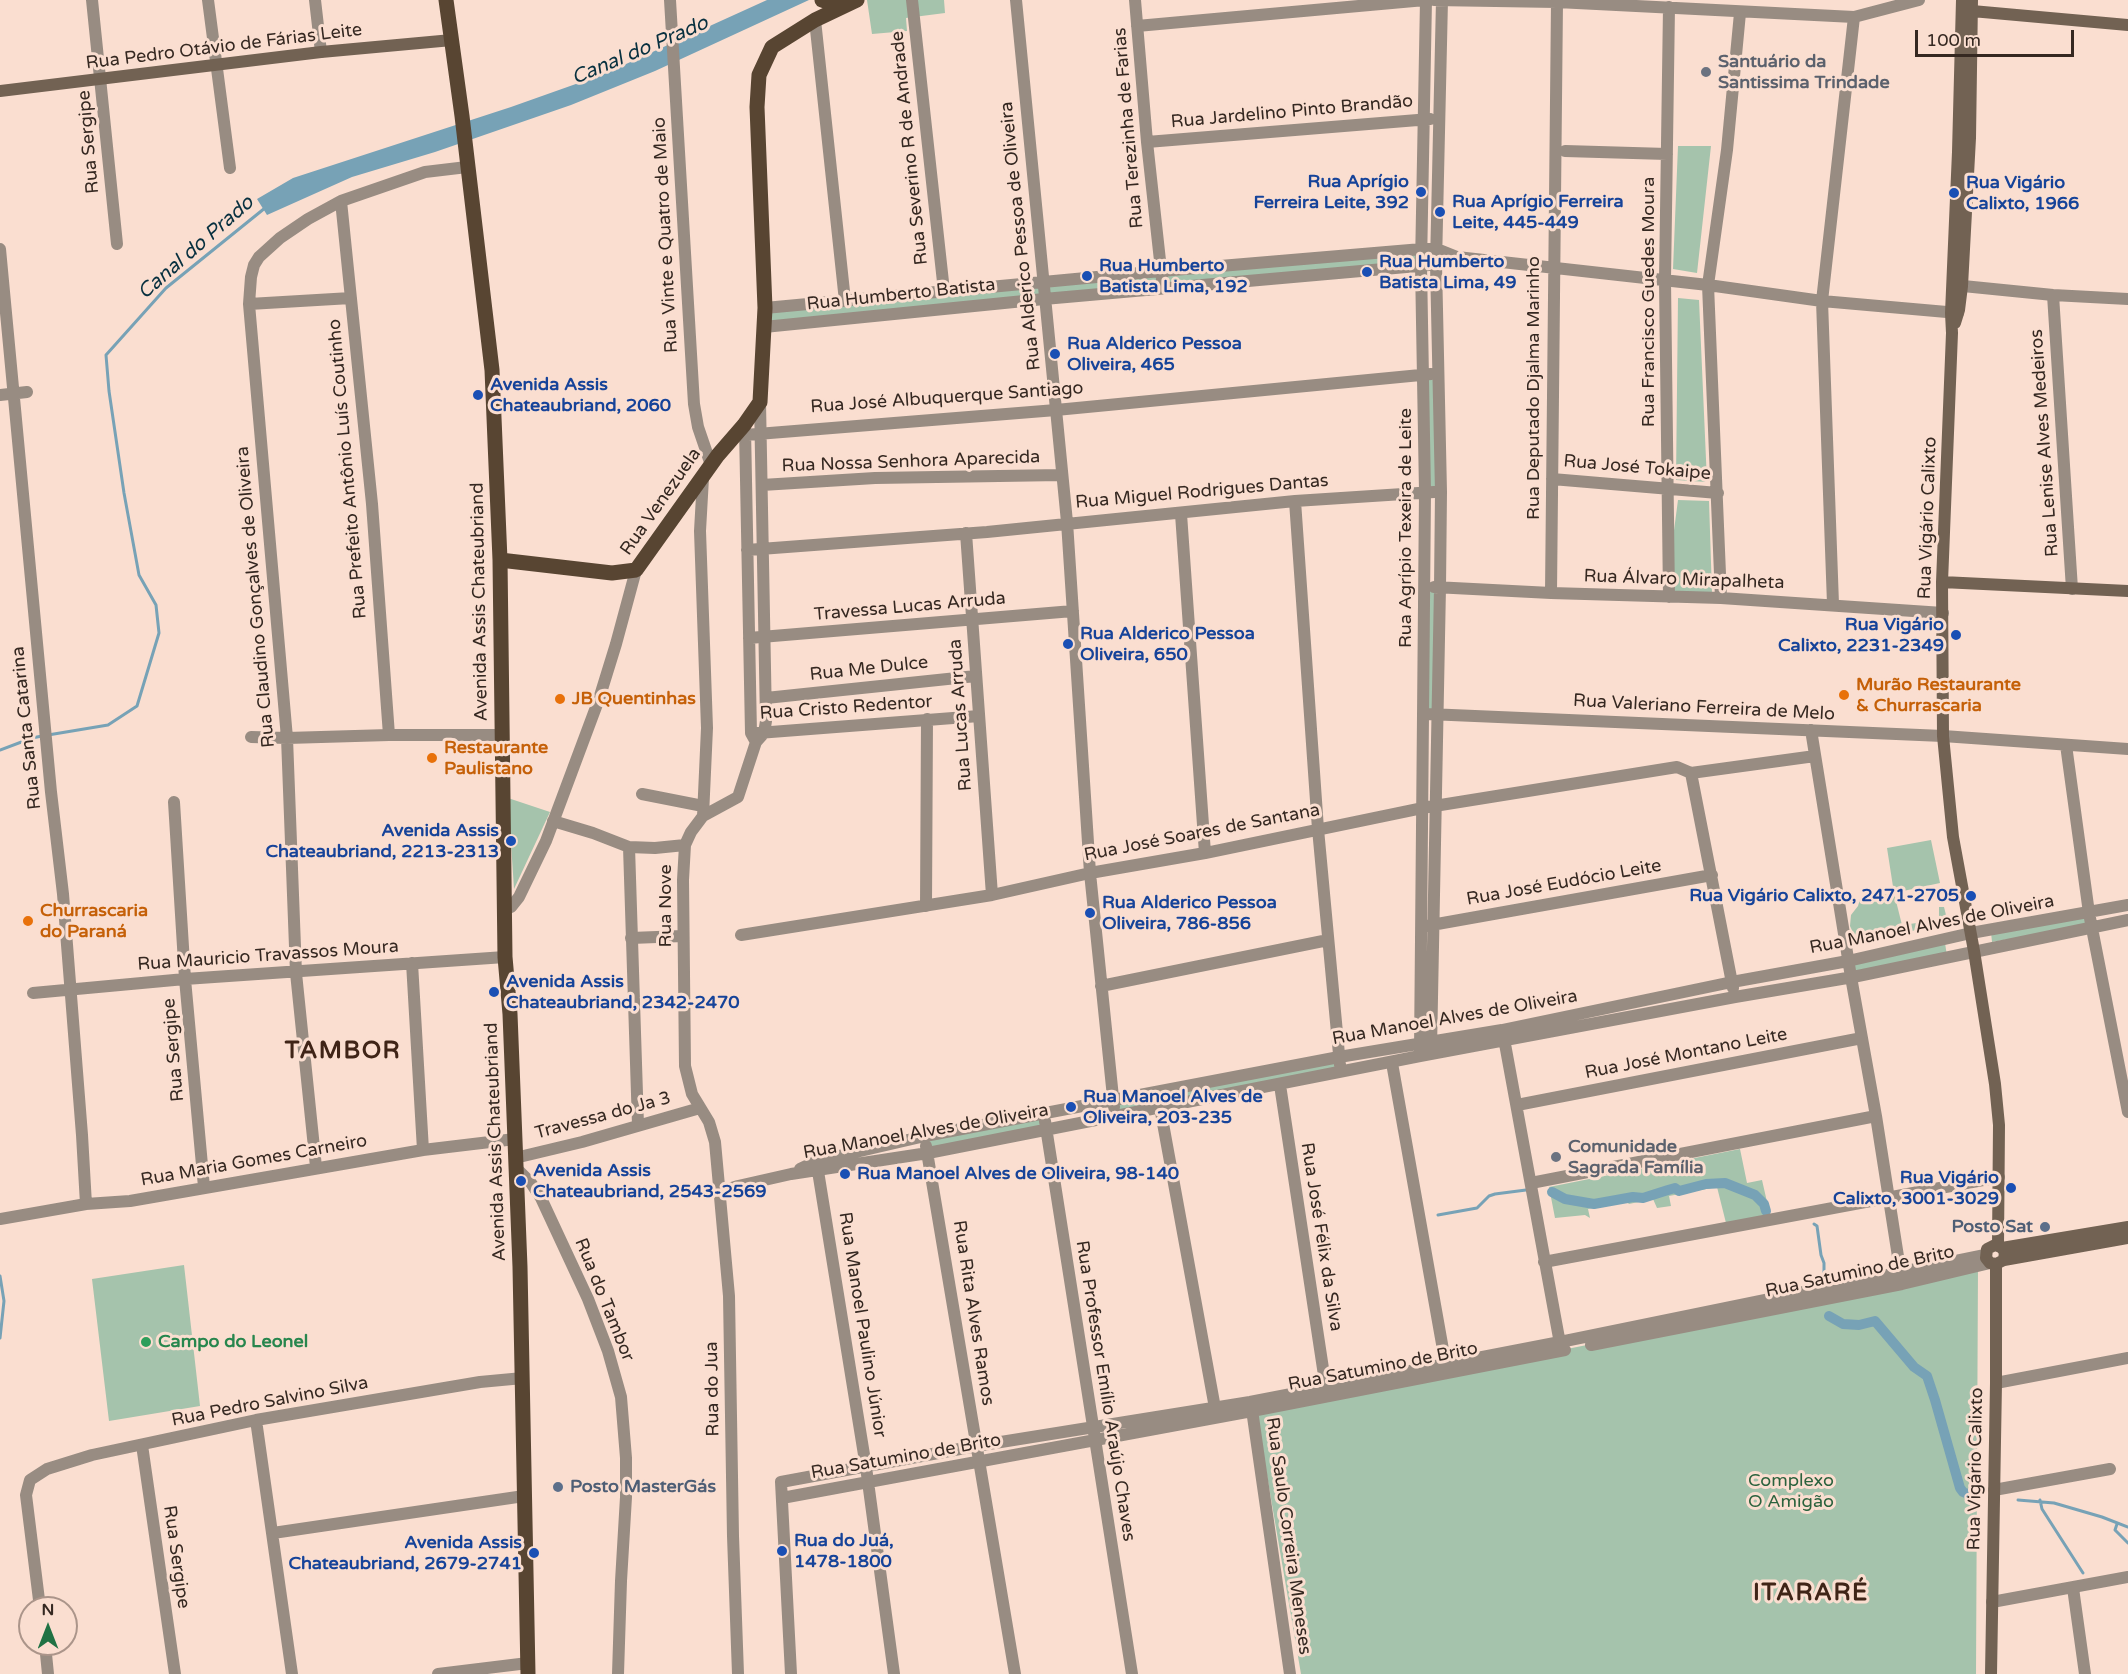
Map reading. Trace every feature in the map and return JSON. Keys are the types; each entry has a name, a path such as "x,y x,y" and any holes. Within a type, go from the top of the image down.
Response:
{"main road":[{"name":"Avenida Assis Chateubriand","path":"446,0 492,370 500,560 505,957 510,1014 523,1378 528,1668"},
{"path":"745,430 759,402 765,308 757,107 759,75 772,47 815,20 831,3 857,0"},
{"name":"Rua Vigário Calixto","path":"1957,285 1962,0"},
{"path":"1972,6 2128,25"},
{"name":"Rua Vigário Calixto","path":"1972,6 1970,138 1952,333 1942,582 1943,736 1953,837 1975,955 1999,1125 1990,1674"},
{"name":"Rua Pedro Otávio de Fárias Leite","path":"0,91 321,52 452,40"},
{"name":"Rua Venezuela","path":"636,570 711,465 745,430"},
{"path":"500,560 612,573 636,570"},
{"path":"1942,582 2128,591"},
{"name":"Rua Satumino de Brito","path":"1996,1256 2128,1227"},
{"name":"Rua Satumino de Brito","path":"1996,1256 2128,1238"}],"street":[{"name":"Rua Sergipe","path":"92,0 117,244"},
{"path":"208,0 230,168"},
{"path":"315,0 321,52"},
{"name":"Rua Vinte e Quatro de Maio","path":"670,0 694,404 698,427 711,465"},
{"name":"Rua Severino R de Andrade","path":"912,0 944,291"},
{"name":"Rua Alderico Pessoa de Oliveira","path":"1016,0 1067,522 1090,873 1114,1115"},
{"name":"Rua Terezinha de Farias","path":"1135,0 1163,288"},
{"path":"1137,26 1426,0 1669,7 1740,13 1854,17 1919,0"},
{"name":"Rua Agrípio Texeira de Leite","path":"1425,1049 1428,926 1436,807 1429,714 1424,587 1425,492 1421,265 1426,0"},
{"name":"Rua Agrípio Texeira de Leite","path":"1428,926 1422,808 1440,587 1441,492 1436,264 1442,0"},
{"name":"Rua Deputado Djalma Marinho","path":"1551,593 1557,3"},
{"name":"Rua Francisco Guedes Moura","path":"1669,7 1665,280 1669,597"},
{"path":"1721,598 1708,285 1727,150 1740,13"},
{"path":"1833,604 1822,301 1854,17"},
{"path":"815,20 845,301"},
{"name":"Rua Jardelino Pinto Brandão","path":"1147,142 1440,118"},
{"path":"1565,151 1667,154"},
{"name":"Rua Claudino Gonçalves de Oliveira","path":"316,1167 296,973 287,738 249,304 251,277 259,257 280,238 341,201 425,172 467,162"},
{"name":"Rua Prefeito Antônio Luís Coutinho","path":"341,201 372,504 390,735"},
{"name":"Rua Santa Catarina","path":"0,249 21,393 51,792 63,894 86,1204"},
{"path":"1437,249 1457,257 1708,285 1822,301 1954,313"},
{"name":"Rua Humberto Batista","path":"765,308 1161,271 1437,249"},
{"name":"Rua Humberto Batista","path":"764,327 1436,264 1457,257"},
{"path":"1957,285 2128,300"},
{"name":"Rua Lenise Alves Medeiros","path":"2053,295 2072,589"},
{"path":"249,304 351,298"},
{"name":"Rua José Albuquerque Santiago","path":"745,430 760,432 1056,410 1438,374"},
{"path":"0,396 21,393"},
{"path":"642,794 703,811 738,797 757,736 766,698 759,402"},
{"path":"745,430 749,638 757,736"},
{"name":"Rua Nossa Senhora Aparecida","path":"762,485 875,478 1061,475"},
{"path":"553,821 629,847 654,848 685,845 703,811 707,728 700,531 703,478"},
{"name":"Rua José Tokaipe","path":"1552,479 1718,493"},
{"name":"Rua Miguel Rodrigues Dantas","path":"747,550 1181,514 1294,501 1441,492"},
{"path":"1294,501 1318,830 1341,1072"},
{"path":"1181,514 1205,853"},
{"name":"Rua Lucas Arruda","path":"966,533 992,895"},
{"name":"Rua Venezuela","path":"506,909 511,907 519,897 546,841 599,699 636,570"},
{"name":"Rua Álvaro Mirapalheta","path":"1424,587 1721,598 1943,613"},
{"name":"Travessa Lucas Arruda","path":"749,638 1073,611"},
{"name":"Rua Me Dulce","path":"766,698 976,676"},
{"name":"Rua Valeriano Ferreira de Melo","path":"1429,714 1943,736 2128,749"},
{"name":"Rua Cristo Redentor","path":"757,736 979,716"},
{"path":"926,906 927,719"},
{"path":"1811,730 1901,1279"},
{"path":"251,737 502,735"},
{"path":"2066,745 2089,912 2128,1112"},
{"path":"1735,997 1691,773 1815,756"},
{"name":"Rua José Soares de Santana","path":"741,936 992,895 1090,873 1205,853 1422,808 1670,767 1681,768 1691,773"},
{"name":"Rua Sergipe","path":"174,802 185,979 204,1187"},
{"name":"Rua Nove","path":"685,845 683,880 685,1066 687,1080 700,1108"},
{"path":"629,847 638,1125"},
{"name":"Rua José Eudócio Leite","path":"1428,926 1712,875"},
{"name":"Rua Manoel Alves de Oliveira","path":"1503,1035 1732,982 1848,961 1971,933 2128,905"},
{"name":"Rua Manoel Alves de Oliveira","path":"719,1192 925,1136 1113,1099 1339,1057 1425,1049 1851,977 1975,955 2128,920"},
{"path":"631,938 683,936"},
{"path":"1101,986 1328,940"},
{"name":"Rua Mauricio Travassos Moura","path":"33,993 185,979 505,957"},
{"path":"412,963 423,1150"},
{"path":"1795,971 1799,986"},
{"path":"1503,1035 1561,1346"},
{"name":"Rua José Montano Leite","path":"1517,1105 1862,1038"},
{"name":"Rua Manoel Alves de Oliveira","path":"818,1165 928,1153 1114,1115 1392,1063 1425,1049"},
{"path":"1392,1063 1447,1369"},
{"name":"Rua José Félix da Silva","path":"1280,1084 1326,1391"},
{"path":"1160,1107 1215,1408"},
{"name":"Travessa do Ja 3","path":"516,1163 700,1108"},
{"name":"Rua do Jua","path":"700,1108 709,1122 715,1142 729,1296 738,1674"},
{"name":"Rua Professor Emílio Araújo Chaves","path":"1043,1113 1132,1674"},
{"path":"1531,1183 1876,1116"},
{"name":"Rua Rita Alves Ramos","path":"925,1136 1015,1674"},
{"name":"Rua Maria Gomes Carneiro","path":"0,1219 86,1204 130,1201 423,1150 515,1140"},
{"name":"Rua do Tambor","path":"516,1163 541,1198 583,1288 598,1325 621,1397 626,1458 626,1497 618,1674"},
{"name":"Rua Manoel Paulino Júnior","path":"818,1165 866,1467 894,1674"},
{"path":"1544,1262 1999,1177"},
{"name":"Rua Satumino de Brito","path":"1251,1407 1215,1408 1093,1434 980,1462 782,1498 782,1482 976,1446 1093,1434 1251,1407 1901,1279 1996,1256"},
{"path":"1996,1383 2128,1358"},
{"name":"Rua Pedro Salvino Silva","path":"39,1596 26,1495 30,1480 47,1469 92,1455 256,1420 480,1382 523,1378"},
{"name":"Rua Saulo Correira Meneses","path":"1251,1407 1290,1674"},
{"path":"256,1420 292,1674"},
{"name":"Rua Sergipe","path":"142,1445 175,1674"},
{"path":"1994,1490 2110,1469"},
{"path":"273,1533 524,1496"},
{"path":"782,1498 791,1674"},
{"path":"1992,1602 2128,1576"},
{"path":"2073,1588 2085,1674"},
{"path":"46,1656 48,1674"},
{"path":"438,1674 528,1668"}],"green space":[{"path":"867,0 944,0 945,13 906,18 907,31 872,34"},
{"path":"1678,146 1711,146 1697,273 1673,269"},
{"path":"1417,252 1418,263 1166,285 1164,274"},
{"path":"1158,274 1161,285 1048,295 1047,286"},
{"path":"1039,286 1041,297 767,323 768,311"},
{"path":"1678,298 1699,300 1707,482 1676,480"},
{"path":"1435,376 1438,490 1428,490 1427,377"},
{"path":"1678,500 1709,501 1712,593 1672,591 1673,538"},
{"path":"1426,589 1436,590 1434,712 1425,712"},
{"path":"508,798 550,812 514,889"},
{"path":"1931,840 1940,883 1894,893 1887,848"},
{"path":"1894,893 1902,925 1939,920 1939,907 1944,907 1948,923 1858,943 1850,926 1851,915 1860,899"},
{"path":"2088,916 2090,925 1992,942 1991,932"},
{"path":"1945,943 1947,956 1853,977 1851,964"},
{"path":"1336,1060 1338,1070 1117,1112 1115,1101"},
{"path":"1039,1116 1042,1128 929,1150 927,1138"},
{"path":"1740,1149 1747,1183 1762,1180 1770,1215 1726,1223 1717,1187 1669,1196 1671,1206 1657,1208 1653,1199 1629,1204 1626,1201 1588,1209 1590,1218 1585,1215 1555,1218 1549,1187"},
{"name":"Campo do Leonel","path":"184,1265 200,1406 109,1421 92,1279"},
{"name":"Complexo O Amigão","path":"1978,1267 1976,1674 1301,1674 1256,1411"}],"water":[{"path":"767,0 809,0 655,71 571,105 435,152 352,177 267,215 257,199 293,178 511,107 604,74"}],"waterway":[{"name":"Canal do Prado","path":"48,735 108,725 137,706 159,633 156,605 139,575 124,493 106,355 166,288 265,208"},
{"name":"Canal do Prado","path":"0,750 42,736"},
{"path":"1552,1192 1565,1199 1594,1204 1633,1197 1643,1198 1675,1188 1679,1191 1706,1184 1725,1183 1755,1195 1764,1204 1766,1211"},
{"path":"1438,1215 1477,1208 1489,1196 1495,1194 1526,1190"},
{"path":"1814,1224 1817,1226 1824,1263 1824,1278 1829,1283"},
{"name":"Canal do Prado","path":"0,1276 4,1301 0,1338"},
{"path":"1829,1316 1843,1324 1859,1325 1875,1321 1914,1367 1927,1376 1960,1488 1970,1495"},
{"path":"2018,1500 2054,1503 2128,1527"},
{"path":"2040,1500 2042,1509 2083,1573"},
{"path":"2117,1524 2115,1530 2128,1543"}],"place":[{"name":"Santuário da Santissima Trindade","path":"1706,72"},
{"name":"Rua Aprígio Ferreira Leite, 392","path":"1421,192"},
{"name":"Rua Vigário Calixto, 1966","path":"1954,193"},
{"name":"Rua Aprígio Ferreira Leite, 445-449","path":"1440,212"},
{"name":"Rua Humberto Batista Lima, 49","path":"1367,272"},
{"name":"Rua Humberto Batista Lima, 192","path":"1087,276"},
{"name":"Rua Alderico Pessoa Oliveira, 465","path":"1055,354"},
{"name":"Avenida Assis Chateaubriand, 2060","path":"478,395"},
{"name":"Rua Vigário Calixto, 2231-2349","path":"1956,635"},
{"name":"Rua Alderico Pessoa Oliveira, 650","path":"1068,644"},
{"name":"Murão Restaurante & Churrascaria","path":"1844,695"},
{"name":"JB Quentinhas","path":"560,699"},
{"name":"Restaurante Paulistano","path":"432,758"},
{"name":"Avenida Assis Chateaubriand, 2213-2313","path":"511,841"},
{"name":"Rua Vigário Calixto, 2471-2705","path":"1971,896"},
{"name":"Rua Alderico Pessoa Oliveira, 786-856","path":"1090,913"},
{"name":"Churrascaria do Paraná","path":"28,921"},
{"name":"Avenida Assis Chateaubriand, 2342-2470","path":"494,992"},
{"name":"Rua Manoel Alves de Oliveira, 203-235","path":"1071,1107"},
{"name":"Comunidade Sagrada Família","path":"1556,1157"},
{"name":"Rua Manoel Alves de Oliveira, 98-140","path":"845,1174"},
{"name":"Avenida Assis Chateaubriand, 2543-2569","path":"521,1181"},
{"name":"Rua Vigário Calixto, 3001-3029","path":"2011,1188"},
{"name":"Posto Sat","path":"2045,1227"},
{"name":"Campo do Leonel","path":"146,1342"},
{"name":"Posto MasterGás","path":"558,1487"},
{"name":"Rua do Juá, 1478-1800","path":"782,1551"},
{"name":"Avenida Assis Chateaubriand, 2679-2741","path":"534,1553"}],"district":[{"name":"TAMBOR","path":"343,1052"},
{"name":"ITARARÉ","path":"1811,1594"}]}
